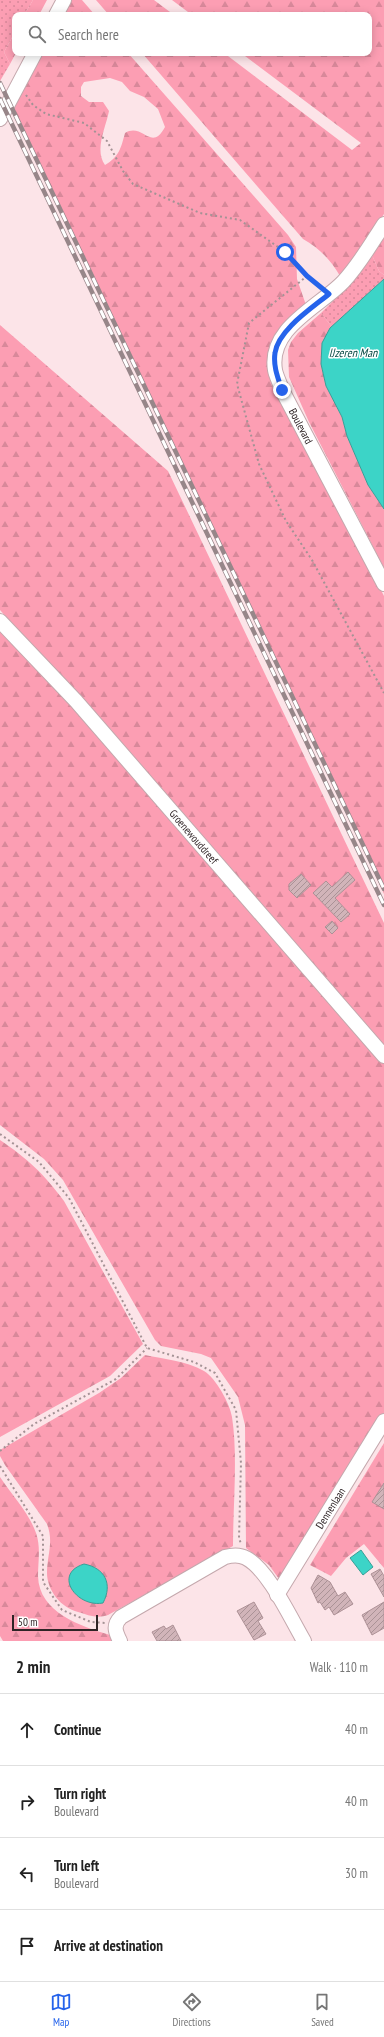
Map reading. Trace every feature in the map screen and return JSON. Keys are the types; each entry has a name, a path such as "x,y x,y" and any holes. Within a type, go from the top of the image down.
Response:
{"street":[{"path":"58,12 64,0"},
{"path":"0,119 33,56"},
{"name":"Boulevard","path":"384,224 358,263 342,282 293,324 284,335 275,352 275,370 282,390 384,584"},
{"name":"Groenewouddreef","path":"0,621 76,701 384,1056"},
{"name":"Dennenlaan","path":"277,1595 384,1421"},
{"path":"120,1641 114,1628 118,1620 225,1557 234,1555 245,1557 265,1575 304,1641"}],"path":[{"path":"16,90 26,95 33,105 46,114 84,123 107,141 123,171 132,184 200,213 240,220 285,252 307,276 329,294"},
{"path":"307,276 249,323 237,384 259,464 286,521 312,560 384,694"},
{"path":"0,1134 39,1162 69,1198 147,1348 194,1362 215,1374 236,1410 241,1463 239,1538 245,1557"},
{"path":"0,1451 34,1424 116,1379 147,1348"},
{"path":"0,1466 43,1536 43,1582 62,1610 91,1622 118,1620"}],"green space":[{"path":"0,0 33,0 26,12 12,12 12,37 4,52 10,64 0,81"},
{"path":"33,0 47,0 41,12 26,12"},
{"path":"71,0 82,0 92,12 63,12"},
{"path":"96,0 154,0 170,12 106,12"},
{"path":"172,0 384,0 384,214 366,242 340,276 324,255 303,239 145,56 228,56 352,150 361,143 245,56 372,56 372,12 188,12"},
{"path":"12,37 12,56 14,56 10,64 4,52"},
{"path":"33,56 131,56 288,235 296,247 297,279 306,305 269,351 307,447 384,596 384,894 262,629 9,104","holes":["110,78 122,82 130,91 144,97 158,109 165,127 160,134 155,137 151,137 137,131 125,133 119,152 110,162 105,165 102,159 101,146 109,111 103,102 89,102 81,96 81,87 84,82"]},
{"path":"384,237 384,275 379,271 372,255"},
{"path":"372,255 379,271 384,275 384,279 332,327 321,313 353,281"},
{"path":"321,313 332,327 322,343 321,364 326,386 342,417 347,436 368,485 384,509 384,568 309,422 289,377 288,350 291,342 298,333"},
{"path":"0,325 168,471 384,923 384,1046 0,610"},
{"path":"0,622 384,1063 384,1413 283,1579 279,1579 269,1565 246,1548 245,1425 238,1397 211,1358 201,1354 161,1346 155,1340 63,1180 44,1159 0,1125"},
{"path":"0,1140 35,1168 50,1183 64,1201 143,1344 110,1376 0,1437"},
{"path":"145,1355 182,1363 209,1374 218,1385 231,1412 235,1448 233,1546 108,1615 100,1617 93,1616 66,1607 52,1592 49,1586 47,1573 50,1537 47,1524 5,1465 0,1456 0,1450 99,1393 121,1378"},
{"path":"384,1443 384,1568 364,1544 346,1558 331,1576 310,1565"},
{"path":"0,1477 25,1511 38,1538 38,1576 40,1589 46,1600 54,1609 64,1616 87,1627 110,1635 114,1641 3,1641 0,1636"}],"water":[{"name":"IJzeren Man","path":"384,279 384,509 368,485 347,436 342,417 326,386 321,364 322,343 330,328"},
{"path":"361,1550 373,1567 363,1575 350,1558"},
{"path":"84,1564 97,1569 105,1578 107,1589 103,1603 93,1603 85,1600 77,1595 72,1589 69,1582 70,1575 75,1569"}],"building":[{"path":"348,872 355,880 335,898 350,914 341,922 313,893 326,881 332,887"},
{"path":"301,874 311,885 297,898 289,890 289,884"},
{"path":"332,921 338,928 332,934 325,927"},
{"path":"384,1483 384,1509 372,1502"},
{"path":"380,1569 384,1576 384,1597 371,1574"},
{"path":"318,1575 330,1582 338,1596 345,1592 353,1604 334,1615 329,1607 325,1610 320,1602 318,1603 311,1588"},
{"path":"254,1602 263,1618 258,1621 266,1634 254,1640 237,1611"},
{"path":"384,1602 384,1628 372,1635 362,1615"},
{"path":"173,1625 181,1641 157,1641 152,1632 164,1626 166,1629"}],"railway":[{"path":"0,83 384,889"},
{"path":"0,99 384,905"}],"route":[{"path":"282,390 275,370 275,352 279,343 293,324 329,294 307,276 285,252"}]}
